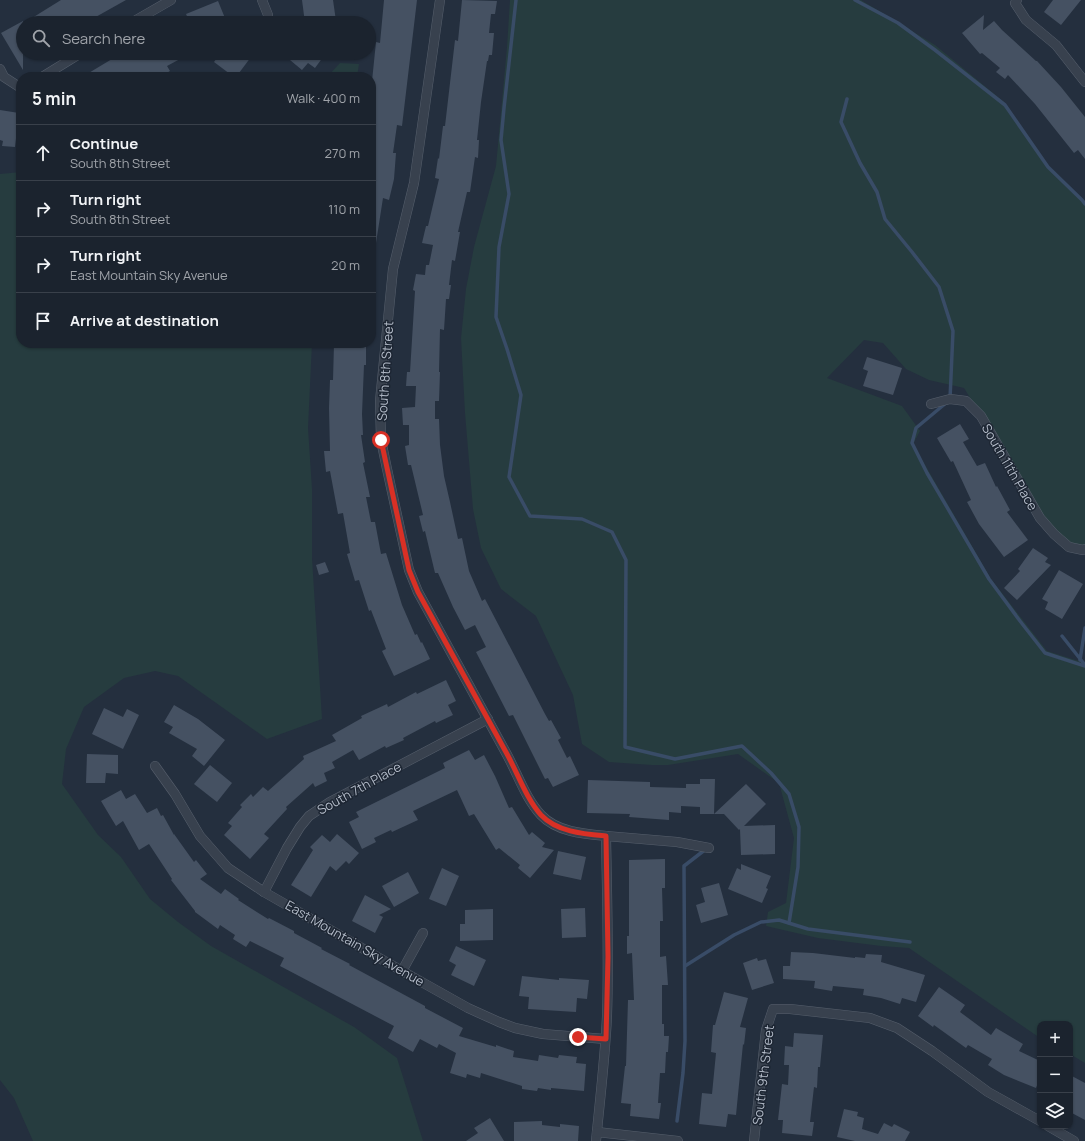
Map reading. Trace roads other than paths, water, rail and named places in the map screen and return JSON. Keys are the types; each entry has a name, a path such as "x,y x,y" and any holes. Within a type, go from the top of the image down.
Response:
{"street":[{"path":"143,16 171,0"},
{"path":"262,0 268,15"},
{"name":"South 8th Street","path":"440,0 414,183 393,269 380,401 381,440 409,570 418,592 530,799 541,816 560,828 583,834 677,842 708,848"},
{"path":"1016,1 1026,20 1056,45 1085,82"},
{"path":"50,72 69,60"},
{"path":"0,69 4,77 16,85"},
{"name":"South 11th Place","path":"931,404 950,399 966,401 980,416 1040,518 1069,548 1084,550"},
{"name":"South 7th Place","path":"264,892 287,848 309,816 330,802 488,720"},
{"name":"East Mountain Sky Avenue","path":"155,766 175,794 200,836 228,868 264,892 468,1008 499,1022 515,1028 543,1034 606,1039"},
{"path":"606,836 608,957 606,1039 597,1137 678,1141"},
{"path":"402,971 423,933"},
{"name":"South 9th Street","path":"754,1141 766,1030 773,1009 790,1009 870,1018 897,1028 932,1050 988,1092 1037,1119"},
{"path":"1053,1129 1074,1141"}],"waterway":[{"path":"516,0 501,140 509,194 499,247 496,317 521,395 509,477 530,516 582,519 612,532 626,560 625,747 675,759 742,746 771,773 789,794 799,827 798,867 789,923"},
{"path":"855,0 898,23 1005,105 1048,167 1085,204"},
{"path":"847,99 841,122 860,163 877,192 885,219 939,287 953,331 950,399"},
{"path":"946,403 916,428 912,443 927,473 989,579 1045,653 1085,666"},
{"path":"1080,660 1085,628"},
{"path":"1062,636 1085,665"},
{"path":"677,1121 685,1041 684,866 706,849"},
{"path":"685,966 734,935 761,922 779,920 808,929 910,942"}]}
